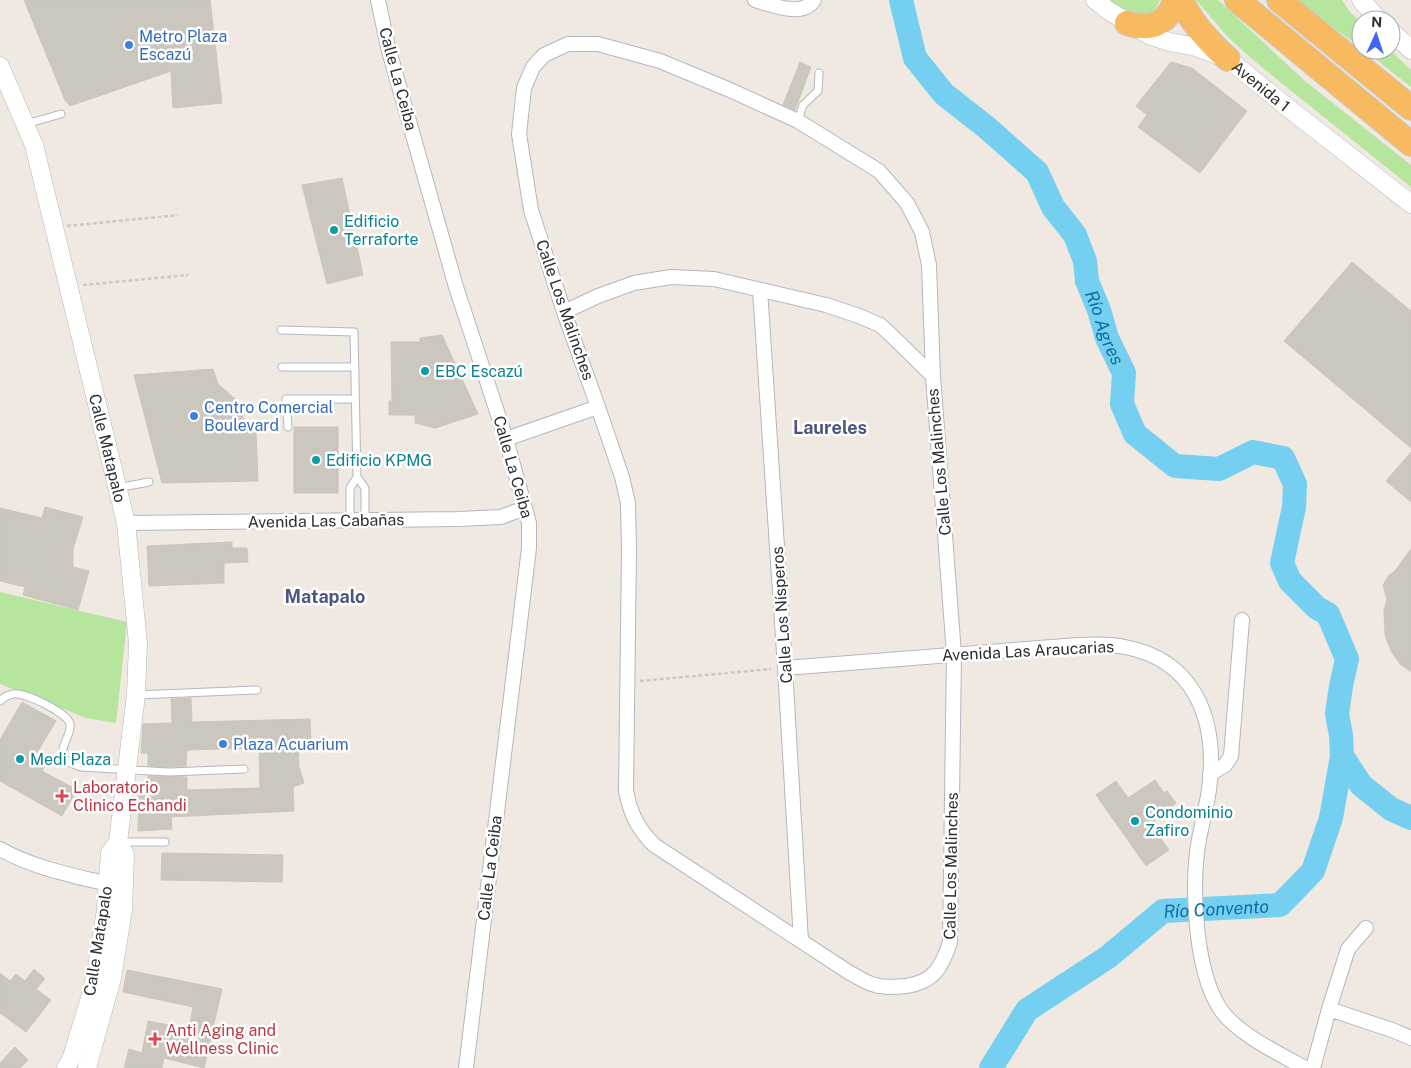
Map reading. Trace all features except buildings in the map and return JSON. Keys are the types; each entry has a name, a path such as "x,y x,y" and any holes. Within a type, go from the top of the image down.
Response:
{"highway":[{"path":"1127,23 1137,27 1158,23 1166,17 1175,0"},
{"path":"1181,0 1197,27 1211,44 1228,59"},
{"path":"1237,0 1411,144"},
{"path":"1279,0 1411,108"}],"street":[{"name":"Calle La Ceiba","path":"378,0 388,47 456,286 506,439 529,523 528,548 466,1068"},
{"path":"755,0 790,10 811,5 814,0"},
{"name":"Avenida 1","path":"1095,0 1109,12 1151,36 1196,47 1228,59 1411,204"},
{"path":"1361,0 1370,10"},
{"path":"1401,40 1411,50"},
{"name":"Calle Los Malinches","path":"568,44 598,44 660,61 798,121 879,170 907,203 922,232 928,265 932,376 954,654 950,942 945,959 933,975 918,984 895,988 874,985 850,973 664,852 645,836 637,826 632,815 626,791 628,504 622,477 564,312 531,210 518,134 524,88 533,67 544,55 568,44"},
{"name":"Calle Matapalo","path":"0,66 34,145 126,523 138,643 136,695 118,842 110,854 106,908 96,974 72,1056 66,1068"},
{"path":"564,312 598,296 634,283 671,277 714,279 826,305 880,325 932,376"},
{"name":"Calle Los Nísperos","path":"760,290 801,941"},
{"path":"506,439 598,407"},
{"name":"Avenida Las Cabañas","path":"126,523 458,519 501,517 526,508"},
{"path":"1210,774 1225,765 1230,756 1242,620"},
{"name":"Avenida Las Araucarias","path":"785,668 954,654 1078,646 1116,646 1139,650 1160,659 1179,672 1190,685 1200,704 1208,728 1210,748 1210,783 1197,853 1195,888 1199,944 1204,970 1220,1008 1241,1029 1260,1043 1304,1068"},
{"name":"Calle Matapalo","path":"87,1068 112,978 122,910 125,855 118,842"},
{"path":"0,849 30,864 108,884"},
{"path":"1313,1068 1348,949 1366,928"},
{"path":"1329,1009 1411,1038"}],"lane":[{"path":"798,121 803,105 818,92 819,73"},
{"path":"26,124 61,114"},
{"path":"281,330 354,332 353,367 357,477 365,488 364,520"},
{"path":"282,367 353,367"},
{"path":"288,427 286,398 354,400"},
{"path":"350,520 350,488 357,477"},
{"path":"116,488 149,482"},
{"path":"136,695 257,690"},
{"path":"0,701 13,694 20,694 28,696 63,714 69,720 70,726 62,751 63,756 68,762 81,767 169,772 244,769"},
{"path":"118,842 165,842"}],"path":[{"path":"55,227 178,215"},
{"path":"69,286 188,275"},
{"path":"628,682 785,668"}],"green space":[{"path":"1105,0 1160,0 1152,12 1138,17"},
{"path":"1196,0 1218,0 1305,81 1411,165 1411,187 1253,60 1227,36"},
{"path":"1297,0 1342,0 1351,13 1351,40"},
{"path":"1377,60 1400,60 1411,70 1411,87"},
{"path":"0,592 127,622 116,723 86,718 0,684"}],"waterway":[{"name":"Río Agres","path":"901,0 915,58 944,94 986,127 1037,172 1053,207 1075,235 1085,261 1087,281 1099,310 1107,338 1124,373 1122,404 1135,434 1175,466 1219,469 1253,452 1283,458 1295,484 1294,507 1282,563 1290,581 1317,608 1328,614 1347,659 1337,714 1342,756 1361,785 1391,809 1411,818"},
{"name":"Río Convento","path":"991,1068 1027,1010 1108,957 1163,911 1280,905 1313,871 1331,818 1342,756"}],"place":[{"name":"Metro Plaza Escazú","path":"129,45"},
{"name":"Edificio Terraforte","path":"334,230"},
{"name":"EBC Escazú","path":"425,371"},
{"name":"Centro Comercial Boulevard","path":"194,416"},
{"name":"Edificio KPMG","path":"316,460"},
{"name":"Plaza Acuarium","path":"223,744"},
{"name":"Medi Plaza","path":"20,759"},
{"name":"Laboratorio Clinico Echandi","path":"62,796"},
{"name":"Condominio Zafiro","path":"1135,821"},
{"name":"Anti Aging and Wellness Clinic","path":"155,1039"}],"district":[{"name":"Laureles","path":"830,427"},
{"name":"Matapalo","path":"325,596"}]}
